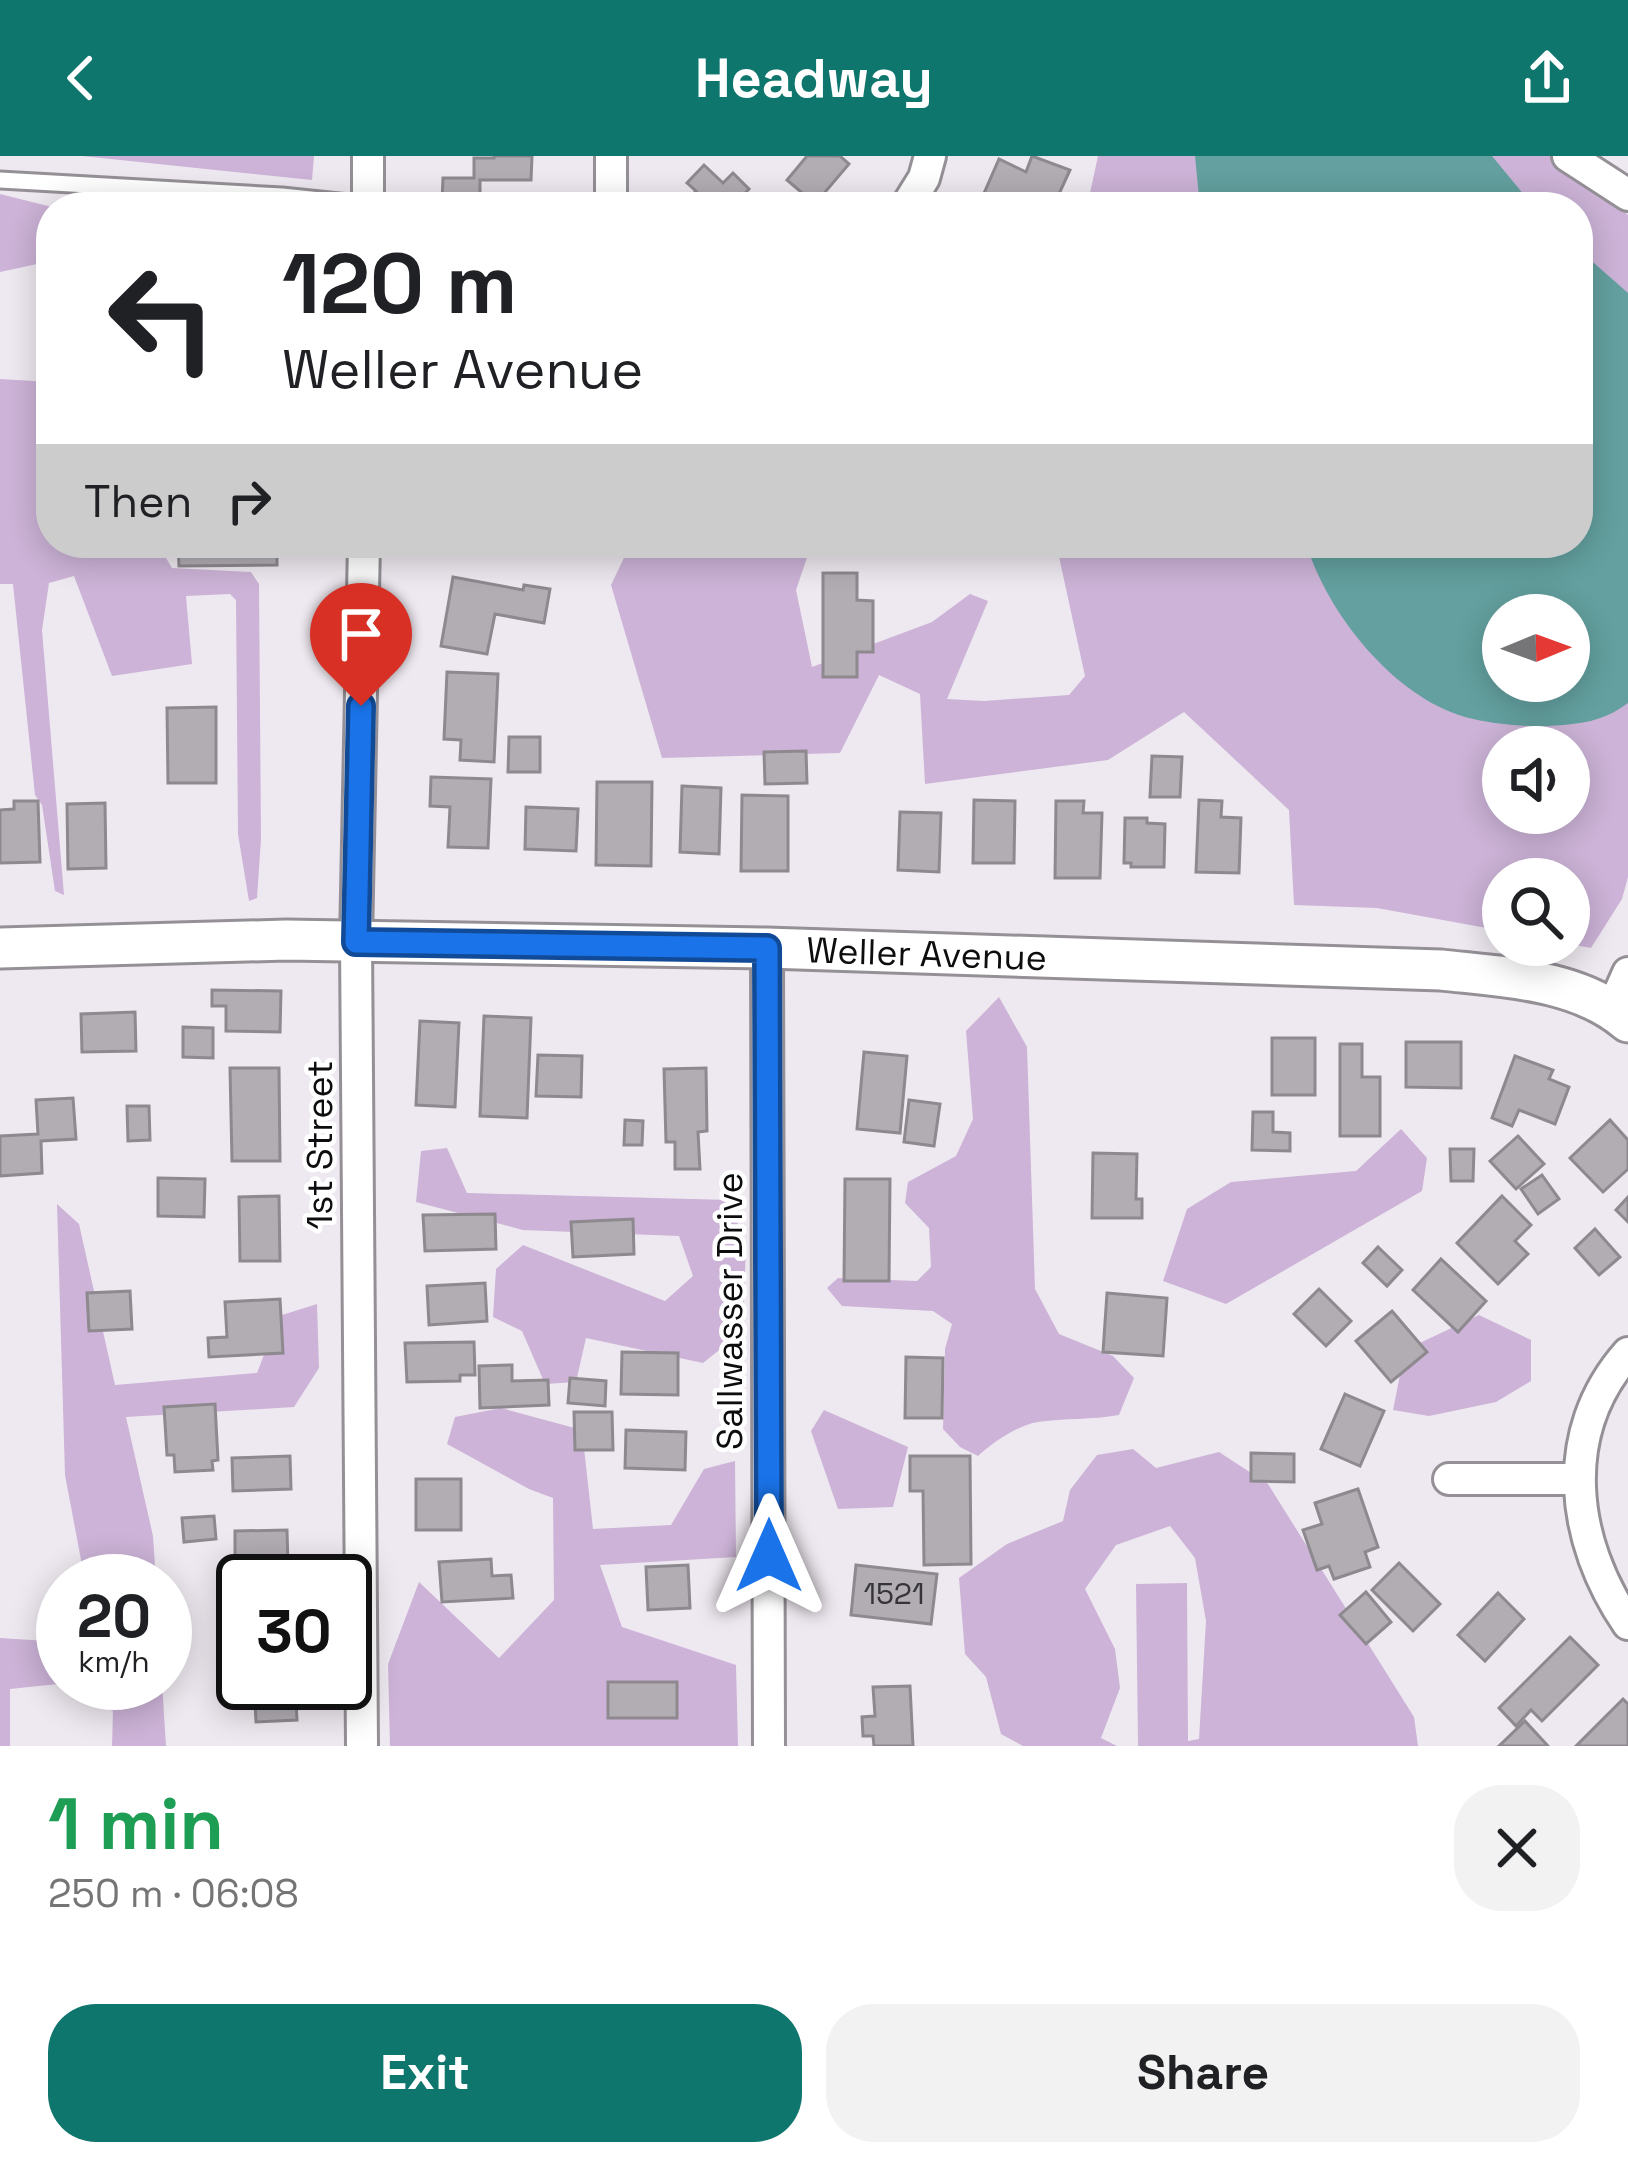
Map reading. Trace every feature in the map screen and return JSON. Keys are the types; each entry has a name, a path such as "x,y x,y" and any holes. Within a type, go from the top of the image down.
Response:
{"street":[{"path":"368,156 368,192"},
{"path":"611,156 611,192"},
{"path":"915,192 930,156"},
{"path":"1568,156 1628,195"},
{"name":"1st Street","path":"362,1746 356,942 364,558"},
{"name":"Weller Avenue","path":"0,948 286,940 767,948 1441,970 1530,980 1623,1001"},
{"name":"Sallwasser Drive","path":"767,948 770,1746"},
{"path":"1628,1353 1592,1412 1578,1480 1585,1534 1603,1582 1628,1624"},
{"path":"1449,1479 1578,1480"}],"lane":[{"path":"0,180 212,192"}],"shaded area":[{"path":"82,156 314,156 312,180"},
{"path":"1098,156 1553,156 1628,215 1628,877 1622,899 1591,948 1590,858 1482,858 1482,927 1377,908 1294,905 1289,810 1184,712 1108,760 925,784 920,694 879,675 840,753 662,758 611,585 624,558 807,558 796,590 812,667 932,622 970,594 988,601 947,699 1069,695 1085,676 1059,558 1593,558 1593,192 1090,192"},
{"path":"0,194 36,203 36,264 0,272"},
{"path":"0,379 36,381 36,558 166,558 172,568 251,572 259,584 261,839 257,898 249,901 238,834 236,600 230,594 186,596 192,664 112,676 74,576 49,583 42,630 64,895 55,891 42,805 35,795 13,584 0,584"},
{"path":"999,997 1027,1047 1035,1289 1059,1334 1113,1356 1134,1378 1119,1415 1030,1424 978,1456 960,1447 943,1429 945,1349 952,1324 933,1311 842,1306 827,1288 838,1278 917,1281 931,1267 929,1228 905,1203 908,1182 956,1156 973,1119 966,1031"},
{"path":"1401,1129 1427,1158 1422,1191 1226,1304 1163,1281 1187,1209 1231,1182 1356,1171"},
{"path":"447,1148 467,1193 729,1200 746,1246 743,1331 703,1363 586,1338 576,1382 545,1384 522,1331 493,1317 496,1269 523,1245 665,1301 693,1276 679,1236 523,1230 416,1202 421,1151"},
{"path":"57,1204 79,1224 115,1385 257,1373 279,1316 317,1304 319,1368 294,1407 126,1417 154,1554 80,1554 65,1475"},
{"path":"1479,1315 1531,1340 1531,1381 1496,1402 1429,1416 1393,1410 1405,1350"},
{"path":"501,1408 582,1430 593,1529 671,1525 704,1469 735,1461 736,1557 600,1565 622,1627 736,1665 738,1746 390,1746 388,1664 419,1582 499,1658 554,1600 553,1498 447,1444 455,1417"},
{"path":"824,1410 908,1447 893,1507 838,1509 811,1431"},
{"path":"1133,1449 1156,1468 1219,1452 1268,1484 1414,1717 1418,1746 1138,1746 1136,1584 1187,1583 1188,1741 1199,1739 1206,1621 1195,1558 1170,1526 1116,1545 1085,1589 1115,1649 1120,1688 1101,1738 1117,1746 1023,1746 1001,1734 986,1677 965,1654 959,1578 1007,1544 1063,1521 1070,1490 1097,1455"},
{"path":"0,1638 36,1640 36,1686 10,1689 10,1746 0,1746"},
{"path":"164,1710 166,1746 112,1746 113,1711"}],"water":[{"path":"1195,156 1492,156 1522,192 1199,192"},
{"path":"1593,262 1628,293 1628,703 1591,721 1571,724 1507,724 1465,717 1413,691 1389,671 1366,648 1330,597 1312,558 1593,558"}],"building":[{"path":"532,156 531,180 480,180 480,192 442,192 443,178 474,178 474,158"},
{"path":"807,156 840,156 849,164 825,192 801,192 787,180"},
{"path":"1032,156 1070,170 1060,192 985,192 999,159 1026,172"},
{"path":"704,165 723,183 733,173 749,189 695,192 687,183"},
{"path":"179,558 277,558 277,565 179,566"},
{"path":"823,573 857,573 857,600 873,601 873,652 857,652 857,677 823,677"},
{"path":"453,577 523,590 524,585 550,589 544,623 495,614 487,654 441,646"},
{"path":"447,672 498,674 494,762 460,760 461,740 444,739"},
{"path":"216,707 216,783 168,783 167,708"},
{"path":"509,737 540,737 540,772 508,772"},
{"path":"806,751 807,783 765,784 764,752"},
{"path":"1152,756 1182,757 1180,797 1150,797"},
{"path":"431,777 491,779 488,848 448,847 450,807 430,806"},
{"path":"597,782 652,782 651,866 596,865"},
{"path":"682,786 721,788 719,854 680,852"},
{"path":"742,795 788,796 788,871 741,871"},
{"path":"974,800 1015,801 1014,863 973,863"},
{"path":"1199,800 1222,801 1221,817 1241,818 1239,873 1196,872"},
{"path":"14,801 38,801 40,862 0,863 0,810 14,809"},
{"path":"1056,801 1084,801 1083,813 1102,813 1100,878 1055,878"},
{"path":"105,803 106,868 68,869 67,804"},
{"path":"526,807 578,809 576,851 525,849"},
{"path":"900,812 941,813 939,872 898,870"},
{"path":"1125,818 1165,824 1164,867 1124,863"},
{"path":"212,990 281,991 280,1032 226,1031 226,1006 212,1006"},
{"path":"135,1012 136,1051 82,1052 81,1014"},
{"path":"484,1016 531,1018 527,1118 480,1116"},
{"path":"420,1021 459,1023 455,1107 416,1105"},
{"path":"183,1027 213,1028 213,1058 183,1057"},
{"path":"1272,1038 1315,1038 1315,1095 1272,1095"},
{"path":"1406,1042 1461,1042 1461,1088 1406,1087"},
{"path":"1340,1044 1362,1044 1362,1077 1380,1077 1380,1136 1340,1136"},
{"path":"864,1052 907,1056 900,1133 857,1129"},
{"path":"538,1055 582,1056 581,1097 536,1096"},
{"path":"1515,1056 1553,1070 1549,1079 1569,1087 1555,1124 1519,1110 1512,1126 1492,1118"},
{"path":"230,1068 279,1068 280,1161 232,1161"},
{"path":"706,1068 707,1131 698,1132 700,1169 675,1169 675,1142 666,1142 664,1069"},
{"path":"73,1098 76,1139 41,1141 42,1173 0,1176 0,1136 38,1134 36,1100"},
{"path":"909,1100 940,1104 934,1146 904,1142"},
{"path":"127,1106 149,1106 150,1140 128,1141"},
{"path":"1253,1112 1273,1112 1273,1132 1290,1133 1290,1151 1252,1150"},
{"path":"625,1120 643,1121 642,1145 624,1145"},
{"path":"1610,1120 1628,1140 1628,1169 1603,1192 1570,1158"},
{"path":"1518,1136 1544,1164 1516,1189 1490,1161"},
{"path":"1450,1149 1474,1149 1473,1181 1451,1181"},
{"path":"1093,1153 1137,1154 1136,1199 1142,1199 1142,1218 1092,1218"},
{"path":"1542,1175 1559,1199 1538,1214 1521,1189"},
{"path":"158,1178 205,1179 204,1217 158,1216"},
{"path":"845,1179 890,1179 889,1281 844,1281"},
{"path":"279,1196 280,1261 240,1261 239,1197"},
{"path":"1502,1196 1531,1225 1515,1241 1528,1254 1498,1284 1457,1243"},
{"path":"1628,1197 1628,1222 1616,1210"},
{"path":"495,1214 496,1249 425,1251 423,1215"},
{"path":"633,1219 634,1254 573,1257 571,1222"},
{"path":"1595,1229 1620,1257 1599,1275 1575,1248"},
{"path":"1378,1247 1402,1270 1387,1286 1363,1263"},
{"path":"1441,1259 1486,1301 1458,1332 1413,1290"},
{"path":"485,1283 487,1321 429,1325 427,1286"},
{"path":"1319,1289 1351,1321 1326,1346 1294,1314"},
{"path":"130,1291 132,1329 89,1331 87,1293"},
{"path":"1107,1293 1167,1298 1163,1356 1103,1352"},
{"path":"280,1299 283,1353 209,1357 208,1338 227,1337 225,1302"},
{"path":"1392,1311 1427,1352 1391,1382 1356,1341"},
{"path":"474,1342 475,1375 460,1375 460,1381 407,1382 405,1343"},
{"path":"622,1352 678,1353 678,1395 621,1394"},
{"path":"906,1357 943,1358 942,1418 905,1418"},
{"path":"512,1365 512,1381 548,1380 549,1405 480,1408 479,1366"},
{"path":"570,1378 606,1381 605,1406 568,1403"},
{"path":"1345,1394 1384,1411 1360,1466 1321,1449"},
{"path":"215,1404 218,1460 212,1461 213,1470 175,1472 174,1455 167,1455 164,1407"},
{"path":"574,1412 612,1412 613,1450 575,1450"},
{"path":"626,1430 686,1432 685,1470 625,1468"},
{"path":"1251,1453 1294,1454 1294,1482 1251,1481"},
{"path":"290,1456 291,1489 233,1491 232,1458"},
{"path":"910,1456 970,1456 971,1564 924,1565 923,1491 910,1491"},
{"path":"416,1479 461,1479 461,1530 416,1530"},
{"path":"1358,1489 1378,1547 1365,1552 1370,1567 1334,1579 1329,1566 1317,1570 1303,1530 1322,1524 1315,1503"},
{"path":"214,1516 216,1539 184,1542 182,1518"},
{"path":"287,1530 288,1554 235,1554 235,1531"},
{"path":"491,1559 492,1576 511,1575 513,1598 442,1602 439,1562"},
{"path":"1399,1563 1440,1604 1413,1631 1372,1590"},
{"path":"688,1565 690,1608 648,1610 646,1567"},
{"path":"856,1565 937,1574 931,1624 851,1615"},
{"path":"1366,1592 1391,1622 1366,1644 1340,1615"},
{"path":"1498,1593 1524,1619 1485,1661 1458,1635"},
{"path":"1570,1637 1598,1665 1542,1721 1531,1710 1516,1726 1499,1708"},
{"path":"608,1682 677,1682 677,1718 608,1718"},
{"path":"910,1686 913,1746 874,1746 873,1736 863,1736 862,1717 875,1716 873,1687"},
{"path":"1623,1699 1628,1704 1628,1746 1576,1746"},
{"path":"255,1710 296,1710 297,1720 256,1722"},
{"path":"1525,1721 1548,1746 1499,1746"}],"route":[{"path":"361,706 356,942 767,948 769,1556"}]}
